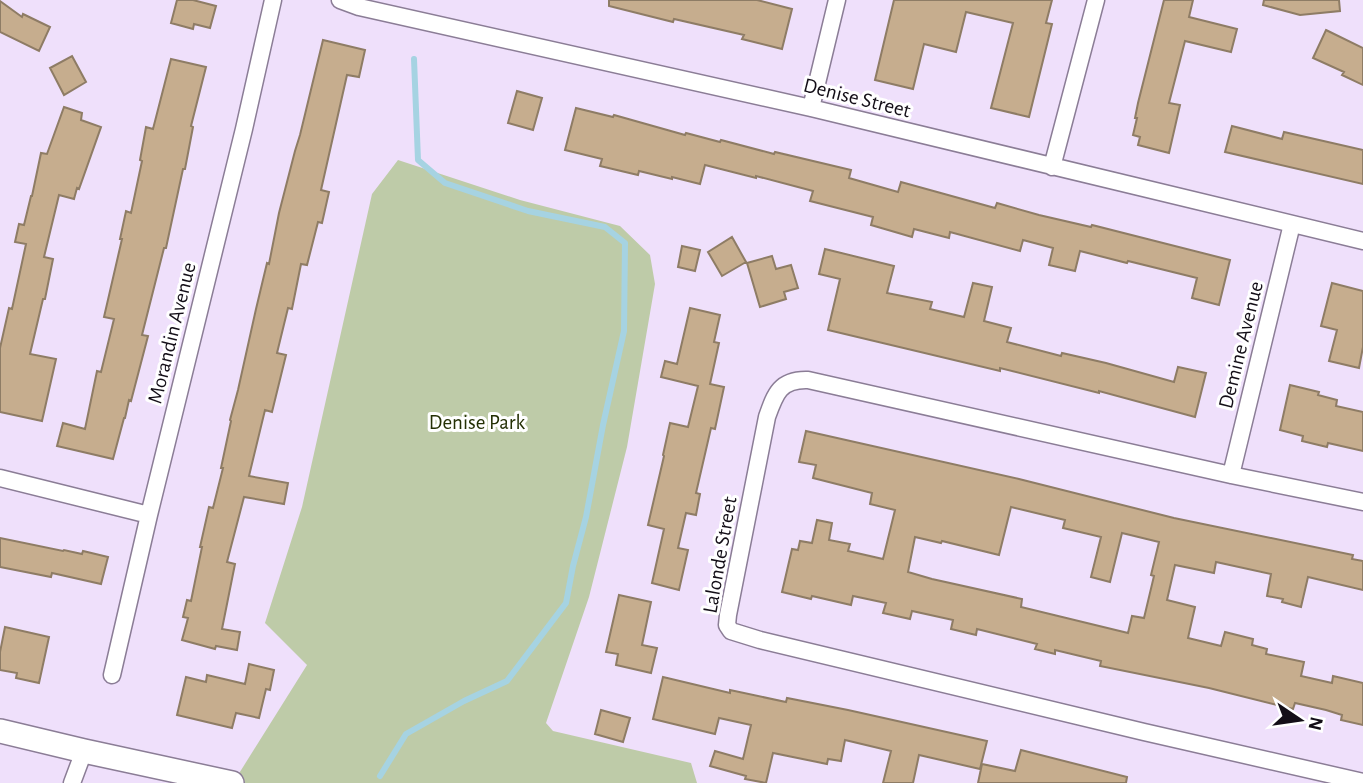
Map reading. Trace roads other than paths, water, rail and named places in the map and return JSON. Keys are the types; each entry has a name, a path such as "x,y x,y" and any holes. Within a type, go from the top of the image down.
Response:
{"street":[{"name":"Morandin Avenue","path":"112,676 244,129 272,0"},
{"name":"Denise Street","path":"340,0 359,7 811,108 1363,241"},
{"path":"811,108 837,0"},
{"path":"1052,167 1096,0"},
{"name":"Demine Avenue","path":"1231,475 1292,224"},
{"name":"Lalonde Street","path":"1231,475 808,380 786,383 775,396 766,417 727,625 731,631 760,640 1363,782"},
{"path":"1231,475 1363,502"},
{"path":"0,478 149,515"},
{"path":"0,731 232,783"},
{"path":"72,783 84,751"}],"waterway":[{"path":"380,776 406,734 464,701 507,681 566,603 624,331 625,243 605,227 528,211 445,183 418,160 414,59"}],"park label":[{"name":"Denise Park","path":"477,422"}]}
